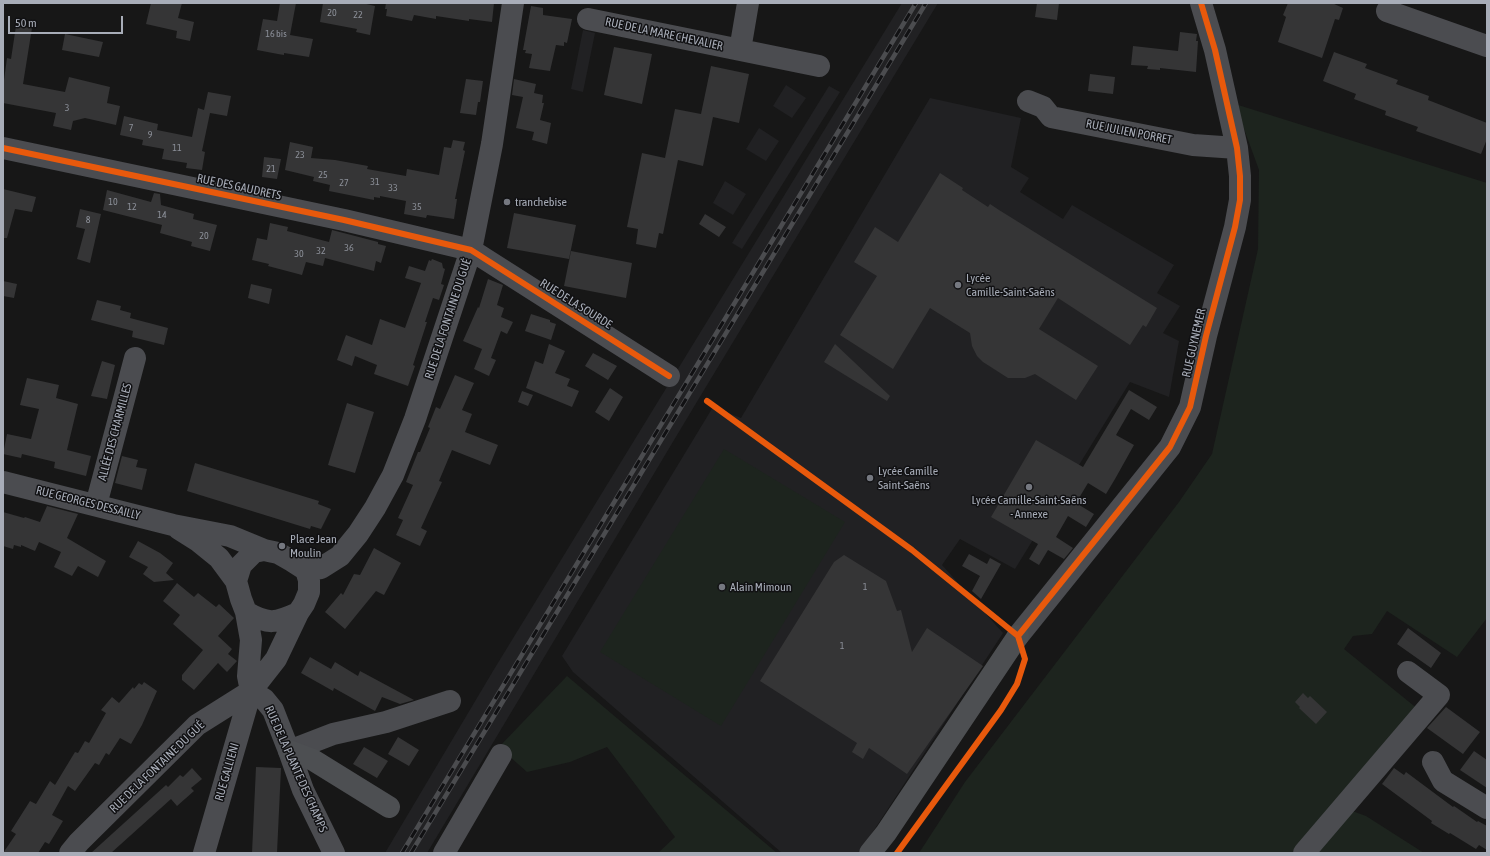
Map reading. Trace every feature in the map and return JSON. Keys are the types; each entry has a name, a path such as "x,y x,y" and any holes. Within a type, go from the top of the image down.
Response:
{"main road":[{"path":"870,853 886,833 1018,636"},
{"path":"289,751 313,760 389,808"}],"street":[{"name":"RUE DE LA FONTAINE DU GUÉ","path":"306,570 321,568 340,556 358,534 375,508 393,475 415,419 471,250 492,144 513,3"},
{"name":"RUE DE LA MARE CHEVALIER","path":"740,50 748,3"},
{"name":"RUE GUYNEMER","path":"1018,636 1170,447 1190,407 1206,336 1235,227 1235,205 1240,176 1237,148 1215,50 1201,3"},
{"path":"1387,11 1487,46"},
{"name":"RUE DE LA MARE CHEVALIER","path":"588,19 819,66"},
{"name":"RUE JULIEN PORRET","path":"1028,101 1043,107 1051,117 1193,145 1237,148"},
{"name":"RUE DES GAUDRETS","path":"3,148 344,220 471,250"},
{"name":"RUE DE LA SOURDE","path":"471,250 669,376"},
{"name":"ALLÉE DES CHARMILLES","path":"96,505 135,358"},
{"name":"RUE GEORGES DESSAILLY","path":"3,482 173,525 230,536 264,550"},
{"name":"RUE GEORGES DESSAILLY","path":"173,525 198,541 219,558 236,581"},
{"path":"264,550 278,553 306,570 309,580 309,592 298,613 280,621 270,622 259,620 246,612 236,581 241,565 254,552 264,550"},
{"name":"RUE GALLIENI","path":"246,612 251,640 248,676 251,691"},
{"name":"RUE GALLIENI","path":"204,853 251,691 276,659 298,613"},
{"path":"1304,853 1438,695 1408,672"},
{"name":"RUE DE LA FONTAINE DU GUÉ","path":"70,853 79,842 198,725 251,691"},
{"name":"RUE DE LA PLANTE DES CHAMPS","path":"251,691 264,699 273,710 303,790 334,853"},
{"path":"289,751 333,734 386,722 450,701"},
{"path":"444,853 501,755"},
{"path":"1433,762 1443,781 1487,808"}],"shaded area":[{"path":"902,3 938,3 427,853 385,853 493,671"},
{"path":"583,30 595,33 583,92 571,89"},
{"path":"786,85 806,98 792,118 773,106"},
{"path":"829,86 840,92 742,249 732,243"},
{"name":"Lycée Camille Saint-Saëns","path":"930,98 1021,118 1011,167 1029,178 1020,192 1063,219 1072,205 1174,265 1157,293 1180,306 1163,333 1179,341 1169,397 1130,382 1015,569 960,539 942,565 1003,633 859,853 782,853 573,672 562,656 713,407 741,418"},
{"path":"1235,104 1487,183 1487,618 1457,657 1387,611 1372,634 1353,636 1344,649 1419,710 1341,807 1366,816 1424,853 919,853 965,782 1179,502 1212,454 1258,249 1259,170"},
{"path":"759,128 779,141 766,161 746,149"},
{"path":"725,181 746,194 733,215 713,203"},
{"name":"Alain Mimoun","path":"724,449 845,522 721,726 600,652"},
{"path":"567,676 777,853 658,853 675,837 607,747 570,762 527,772 499,747"}],"building":[{"path":"151,3 182,3 178,18 194,22 190,41 176,38 177,31 146,24"},
{"path":"280,3 296,3 290,35 313,39 309,57 284,53 284,55 257,50 263,19 277,21"},
{"path":"323,3 362,3 375,6 370,35 356,32 357,29 320,22"},
{"path":"386,3 494,3 492,22 469,19 469,21 436,16 436,19 414,15 412,21 386,16"},
{"path":"1037,3 1059,3 1057,20 1035,17"},
{"path":"1288,3 1332,3 1343,8 1339,20 1335,19 1322,58 1278,42 1286,17 1283,15"},
{"path":"531,6 543,8 543,15 572,19 567,43 564,42 564,46 556,45 550,71 529,68 532,54 525,53 526,50 523,50"},
{"path":"16,26 32,28 23,84 65,92 69,77 110,87 107,103 120,106 116,125 85,118 73,121 71,130 53,126 56,113 3,103 3,80 7,58 11,59"},
{"path":"1180,32 1197,34 1196,72 1160,68 1160,70 1147,69 1148,66 1131,65 1133,46 1178,51"},
{"path":"65,34 103,42 99,57 62,50"},
{"path":"614,47 652,54 642,104 604,95"},
{"path":"1334,52 1367,64 1365,68 1398,80 1396,84 1429,96 1428,100 1487,123 1487,139 1481,154 1416,131 1418,127 1385,115 1386,111 1354,99 1356,94 1323,81"},
{"path":"711,66 749,74 739,123 713,117 703,166 678,160 663,234 659,233 656,248 636,244 638,229 627,227 642,153 665,158 675,109 701,114"},
{"path":"1090,74 1115,77 1113,94 1088,91"},
{"path":"466,79 483,81 480,102 478,102 476,115 460,113"},
{"path":"514,79 536,84 534,93 543,95 542,103 544,103 540,120 551,123 547,144 532,140 534,132 516,128 523,97 512,95"},
{"path":"208,92 231,96 227,116 210,113 202,151 205,152 202,170 186,168 187,163 162,159 164,149 142,145 143,140 120,135 124,116 158,124 157,130 192,137 198,108 204,110"},
{"path":"453,140 465,142 463,150 465,151 455,199 457,199 454,219 427,215 426,218 404,214 406,201 380,196 380,198 374,197 374,200 329,191 330,185 313,181 314,177 285,170 290,142 313,147 311,158 335,160 368,166 367,169 406,176 407,169 439,175 444,147 451,148"},
{"path":"264,157 281,159 277,179 262,177"},
{"name":"Lycée Camille-Saint-Saëns","path":"940,173 988,207 990,204 1157,308 1146,327 1143,325 1130,345 1058,298 1039,329 1098,366 1076,400 1035,374 1025,378 1008,378 983,362 977,356 972,346 970,333 930,308 893,369 840,335 877,276 854,262 875,227 898,242"},
{"path":"3,189 36,197 32,212 15,209 7,238 3,238"},
{"path":"107,190 151,202 154,193 160,194 161,205 194,214 193,219 217,225 210,251 191,246 192,242 160,233 162,225 103,210"},
{"path":"80,209 101,214 90,263 77,259 85,229 76,227"},
{"path":"514,213 576,225 569,259 507,248"},
{"path":"705,214 726,227 719,237 699,224"},
{"path":"270,223 288,227 287,231 329,242 332,230 378,242 378,244 386,246 381,263 376,261 374,271 325,258 323,266 306,262 302,275 252,260 257,238 267,240"},
{"path":"571,251 632,263 626,298 564,286"},
{"path":"432,259 442,263 443,268 445,269 441,284 444,285 439,300 433,298 413,365 415,366 408,386 374,374 377,365 355,356 352,366 337,360 346,335 372,345 380,319 405,328 421,283 405,278 409,266 425,271 429,260 431,261"},
{"path":"488,279 503,285 497,305 504,308 501,317 513,322 507,334 501,331 491,358 496,360 489,376 474,369 482,349 463,341 478,307 479,308"},
{"path":"3,281 17,284 14,298 3,296"},
{"path":"251,284 272,289 269,304 248,298"},
{"path":"97,300 121,306 120,310 131,313 130,318 168,328 164,345 132,337 133,331 91,320"},
{"path":"531,314 550,320 550,322 556,324 551,340 525,331"},
{"path":"549,344 565,351 555,373 570,379 567,386 579,391 572,407 526,388 535,361 543,364"},
{"path":"835,344 890,396 887,401 824,362"},
{"path":"593,353 617,366 608,380 585,366"},
{"path":"102,361 115,365 107,399 91,396"},
{"path":"455,375 474,383 462,410 472,414 465,432 498,445 490,465 452,450 439,481 442,482 421,528 427,531 420,546 396,535 403,520 398,518 413,485 406,482 418,452 420,452 430,428 428,427 436,407 440,409"},
{"path":"27,378 59,385 56,398 78,404 67,450 91,456 86,476 54,468 55,462 22,454 21,458 3,454 7,434 31,439 39,409 20,405"},
{"path":"610,388 623,397 609,421 595,412"},
{"path":"1129,390 1157,407 1149,420 1131,409 1116,435 1134,445 1115,479 1106,494 1088,483 1076,503 1094,514 1086,527 1068,516 1056,537 1073,548 1064,559 1048,550 1039,565 1029,559 1038,544 991,517 1036,440 1083,467"},
{"path":"522,391 533,395 528,406 518,402"},
{"path":"347,403 374,412 355,473 328,465"},
{"path":"122,456 138,460 136,467 147,469 142,490 115,483"},
{"path":"195,463 319,501 318,504 331,509 321,529 311,526 310,529 187,491"},
{"path":"47,506 78,514 67,538 106,561 98,577 78,566 72,576 54,567 61,552 39,542 35,551 21,545 21,547 14,545 13,549 3,546 3,512 40,522"},
{"path":"138,541 160,553 173,563 166,573 174,580 154,582 143,574 148,567 129,557"},
{"path":"374,548 401,563 384,595 376,591 345,629 325,612 341,593 343,595 354,574 360,575"},
{"path":"969,554 987,564 990,558 1001,564 981,599 972,591 980,576 962,566"},
{"path":"844,555 886,581 897,611 901,610 912,652 927,628 983,666 907,774 869,748 863,759 852,752 857,743 760,681 834,562"},
{"path":"177,583 194,597 198,593 216,607 219,604 234,618 218,636 232,649 228,654 237,661 227,672 218,663 194,690 182,680 182,675 203,650 173,624 180,615 163,601"},
{"path":"1408,628 1441,653 1431,668 1397,644"},
{"path":"310,657 331,669 335,662 358,676 360,671 414,700 400,704 382,697 375,711 334,688 333,691 301,673"},
{"path":"144,682 157,691 142,725 131,744 120,738 109,755 106,753 99,765 95,763 75,791 68,786 52,815 63,821 49,844 45,842 38,853 3,853 16,834 11,831 30,801 36,804 50,781 55,785 75,752 78,753 85,741 89,743 106,713 101,710 112,697 119,703 133,687 134,689 139,683 142,685"},
{"path":"1303,693 1308,698 1310,696 1327,712 1316,724 1299,708 1300,707 1295,702"},
{"path":"1446,707 1480,732 1463,754 1427,728"},
{"path":"398,737 419,750 409,766 388,754"},
{"path":"364,747 388,761 377,778 353,764"},
{"path":"1474,751 1487,760 1487,788 1460,770"},
{"path":"256,767 281,768 277,853 252,853"},
{"path":"192,768 202,779 191,788 194,791 177,806 171,799 111,853 91,853 166,785 168,787 180,775 183,777"},
{"path":"1394,768 1404,775 1406,772 1453,807 1454,806 1477,822 1478,821 1487,826 1487,850 1479,845 1476,849 1431,823 1432,821 1382,784"}],"railway":[{"path":"402,853 916,3"},
{"path":"411,853 926,3"}],"cycle path":[{"path":"1018,636 1170,447 1190,407 1206,336 1235,227 1240,200 1240,176 1237,148 1215,50 1201,3"},
{"path":"3,148 344,220 471,250 669,376"},
{"path":"707,401 912,550 1018,636"},
{"path":"897,853 1001,710 1017,684 1025,659 1018,636"}],"place":[{"name":"tranchebise","path":"507,202"},
{"name":"Lycée Camille-Saint-Saëns","path":"958,285"},
{"name":"Lycée Camille Saint-Saëns","path":"870,478"},
{"name":"Lycée Camille-Saint-Saëns - Annexe","path":"1029,487"},
{"name":"Place Jean Moulin","path":"282,546"},
{"name":"Alain Mimoun","path":"722,587"}]}
